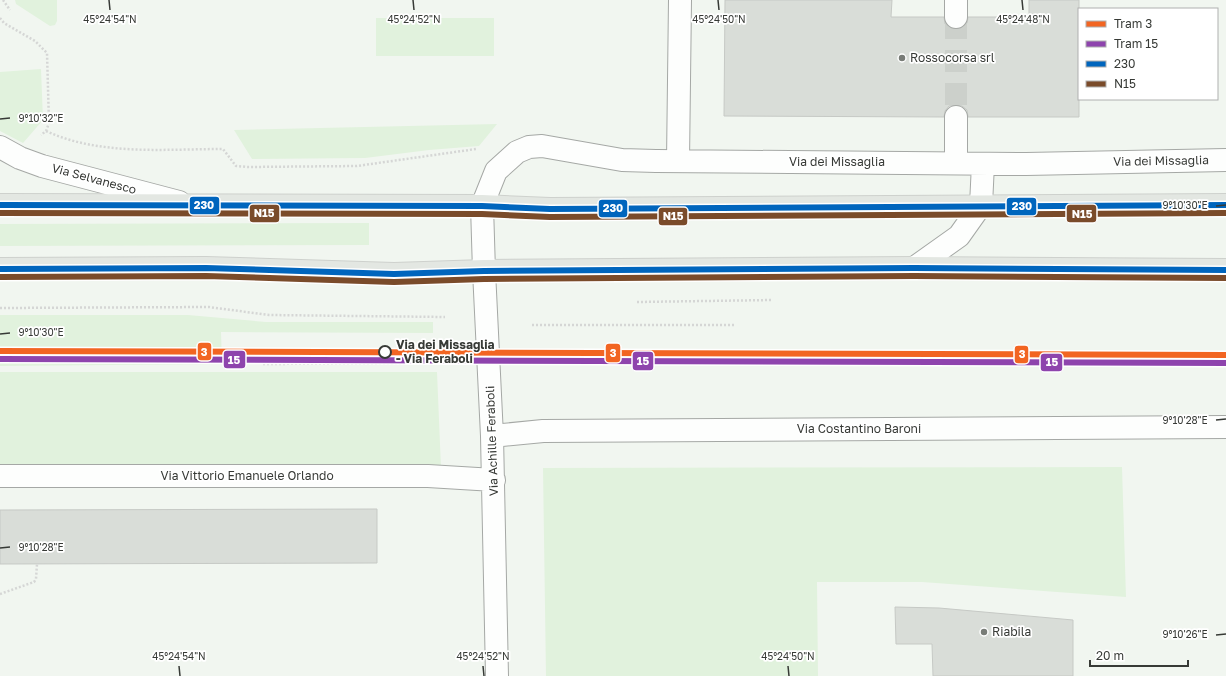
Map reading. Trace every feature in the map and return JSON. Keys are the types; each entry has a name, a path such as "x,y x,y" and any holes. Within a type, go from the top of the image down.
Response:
{"main road":[{"path":"0,205 190,204 482,206 550,209 981,205 1226,205"},
{"path":"0,269 206,268 394,274 484,271 914,268 1226,270"}],"street":[{"path":"678,161 680,0"},
{"path":"956,117 956,163"},
{"name":"Via dei Missaglia","path":"482,206 496,171 517,152 529,146 542,146 622,160 983,164 1226,160"},
{"name":"Via Selvanesco","path":"0,147 20,158 42,166 190,204"},
{"path":"914,268 959,236 981,205 983,164"},
{"name":"Via Achille Feraboli","path":"482,206 494,480 497,676"},
{"name":"Via Costantino Baroni","path":"492,436 543,431 1226,427"},
{"name":"Via Vittorio Emanuele Orlando","path":"0,476 446,477 494,480"}],"path":[{"path":"3,0 10,10"},
{"path":"0,18 4,23 35,41 47,53 48,123 46,131 82,144 122,148 223,149 236,166 271,167 357,166 466,149 483,149"},
{"path":"637,302 773,300"},
{"path":"0,308 209,307 269,315 445,317"},
{"path":"532,325 735,325"},
{"path":"263,364 446,363"},
{"path":"0,594 34,582 36,579 37,564"}],"green space":[{"path":"15,0 57,0 57,21 55,25 50,26 16,4"},
{"path":"376,18 494,18 494,56 376,56"},
{"path":"41,69 43,120 23,143 0,131 0,72"},
{"path":"497,124 479,146 429,150 365,158 252,159 234,130"},
{"path":"369,223 369,245 0,246 0,224"},
{"path":"0,315 188,315 266,322 433,322 433,333 221,332 222,364 0,366"},
{"path":"0,372 437,372 441,468 0,468"},
{"path":"1122,467 1126,597 922,582 817,582 818,676 546,676 543,468"}],"building":[{"name":"Rossocorsa srl","path":"725,0 892,0 891,17 944,17 945,24 950,28 956,29 963,28 967,23 968,17 1029,17 1029,0 1079,0 1079,117 968,117 967,110 962,106 956,105 949,106 945,111 944,117 724,116"},
{"path":"377,509 377,563 0,564 0,510"},
{"name":"Riabila","path":"895,607 939,608 1073,620 1073,676 933,676 932,644 896,644"}],"tunnel":[{"path":"956,17 956,117"}],"tram line":[{"name":"3","path":"0,351 1226,355"},
{"name":"15","path":"0,359 1226,363"}],"transit line":[{"name":"230","path":"0,205 482,206 550,209 1226,205"},
{"name":"N15","path":"0,213 482,214 550,217 1226,213"},
{"name":"230","path":"0,269 206,268 394,274 484,271 914,268 1226,270"},
{"name":"N15","path":"0,277 206,276 394,282 484,279 914,276 1226,278"}],"place":[{"name":"Rossocorsa srl","path":"902,58"},
{"name":"Via dei Missaglia - Via Feraboli","path":"385,352"},
{"name":"Riabila","path":"984,632"}]}
